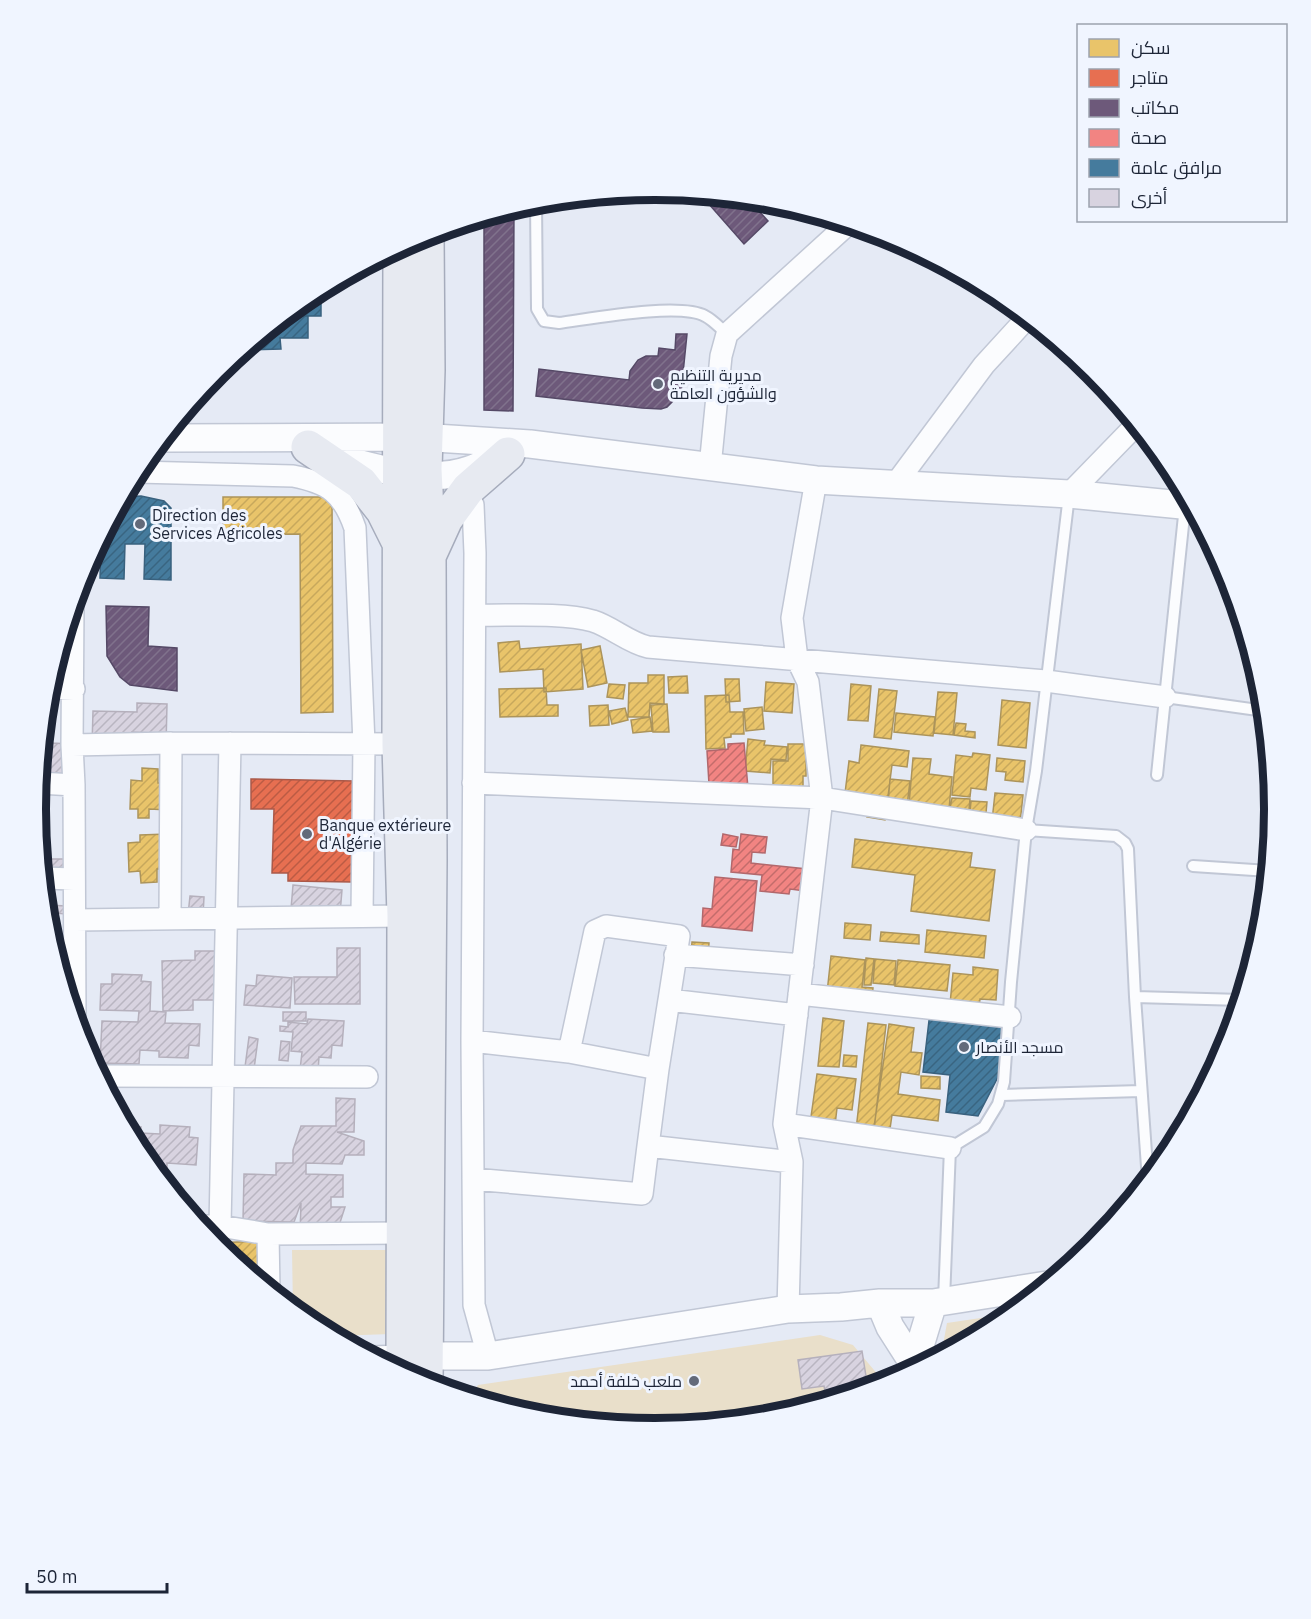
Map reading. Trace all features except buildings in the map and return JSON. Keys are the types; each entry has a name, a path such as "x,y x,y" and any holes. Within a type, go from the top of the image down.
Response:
{"main road":[{"path":"413,437 426,245"},
{"path":"401,256 413,437 415,550 406,1365"},
{"path":"297,441 362,483 415,550"},
{"path":"406,1365 402,1233 404,916 399,744 415,550 446,519 475,482 519,449"}],"street":[{"path":"710,467 721,356 727,334 841,230"},
{"path":"894,486 984,365 1022,323"},
{"path":"1069,494 1131,430"},
{"path":"173,438 297,441 413,437 816,480 1069,494 1183,505"},
{"path":"297,441 380,470 413,474 442,475 467,471 519,449"},
{"path":"167,446 168,472"},
{"path":"148,472 293,476 315,480 335,492 349,509 356,528 364,744 362,915"},
{"path":"788,1309 792,1162 784,1124 822,798 808,682 797,658 792,618 816,480"},
{"path":"463,496 473,505 476,553 472,1041 474,1305 488,1356"},
{"path":"475,615 578,618 606,626 640,646 648,647 1046,681 1165,697"},
{"path":"74,630 72,745 75,992"},
{"path":"59,688 74,689"},
{"path":"170,919 171,743"},
{"path":"210,1224 224,1076 230,743"},
{"path":"72,745 399,744"},
{"path":"47,783 74,785"},
{"path":"473,783 822,798 1026,830"},
{"path":"51,878 75,879"},
{"path":"75,920 404,916"},
{"path":"472,1179 642,1194 658,1069 679,936 606,926 595,931 568,1052"},
{"path":"675,955 803,965"},
{"path":"669,1000 1010,1017"},
{"path":"472,1041 568,1052 658,1069"},
{"path":"108,1076 367,1077"},
{"path":"784,1124 950,1148"},
{"path":"648,1146 792,1162"},
{"path":"212,1226 268,1234 402,1233"},
{"path":"268,1234 269,1279"},
{"path":"408,1366 488,1356 788,1309 880,1303 939,1303 1031,1288"},
{"path":"880,1303 890,1327 910,1362"},
{"path":"916,1360 939,1303"}],"lane":[{"path":"536,212 537,309 544,321 559,323 661,310 689,312 705,316 727,334"},
{"path":"939,1303 950,1148 984,1127 1002,1095 1026,830 1036,771 1069,494"},
{"path":"1157,775 1188,514"},
{"path":"1165,697 1256,710"},
{"path":"1026,830 1116,836 1125,843 1128,849 1135,997 1147,1169"},
{"path":"1193,866 1261,870"},
{"path":"1135,997 1234,1000"},
{"path":"1002,1095 1141,1091"}],"shaded area":[{"path":"292,1250 389,1250 391,1334 349,1335 293,1299"},
{"path":"994,1316 943,1346 947,1323"},
{"name":"ملعب خلفة أحمد","path":"820,1335 853,1345 879,1376 813,1398 774,1407 695,1417 656,1418 616,1417 537,1407 474,1391 478,1385"}],"place":[{"name":"مديرية التنظيم والشؤون العامة","path":"658,384"},
{"name":"Direction des Services Agricoles","path":"140,524"},
{"name":"Banque extérieure d'Algérie","path":"307,834"},
{"name":"مسجد الأنصار","path":"964,1047"},
{"name":"ملعب خلفة أحمد","path":"694,1381"}]}
